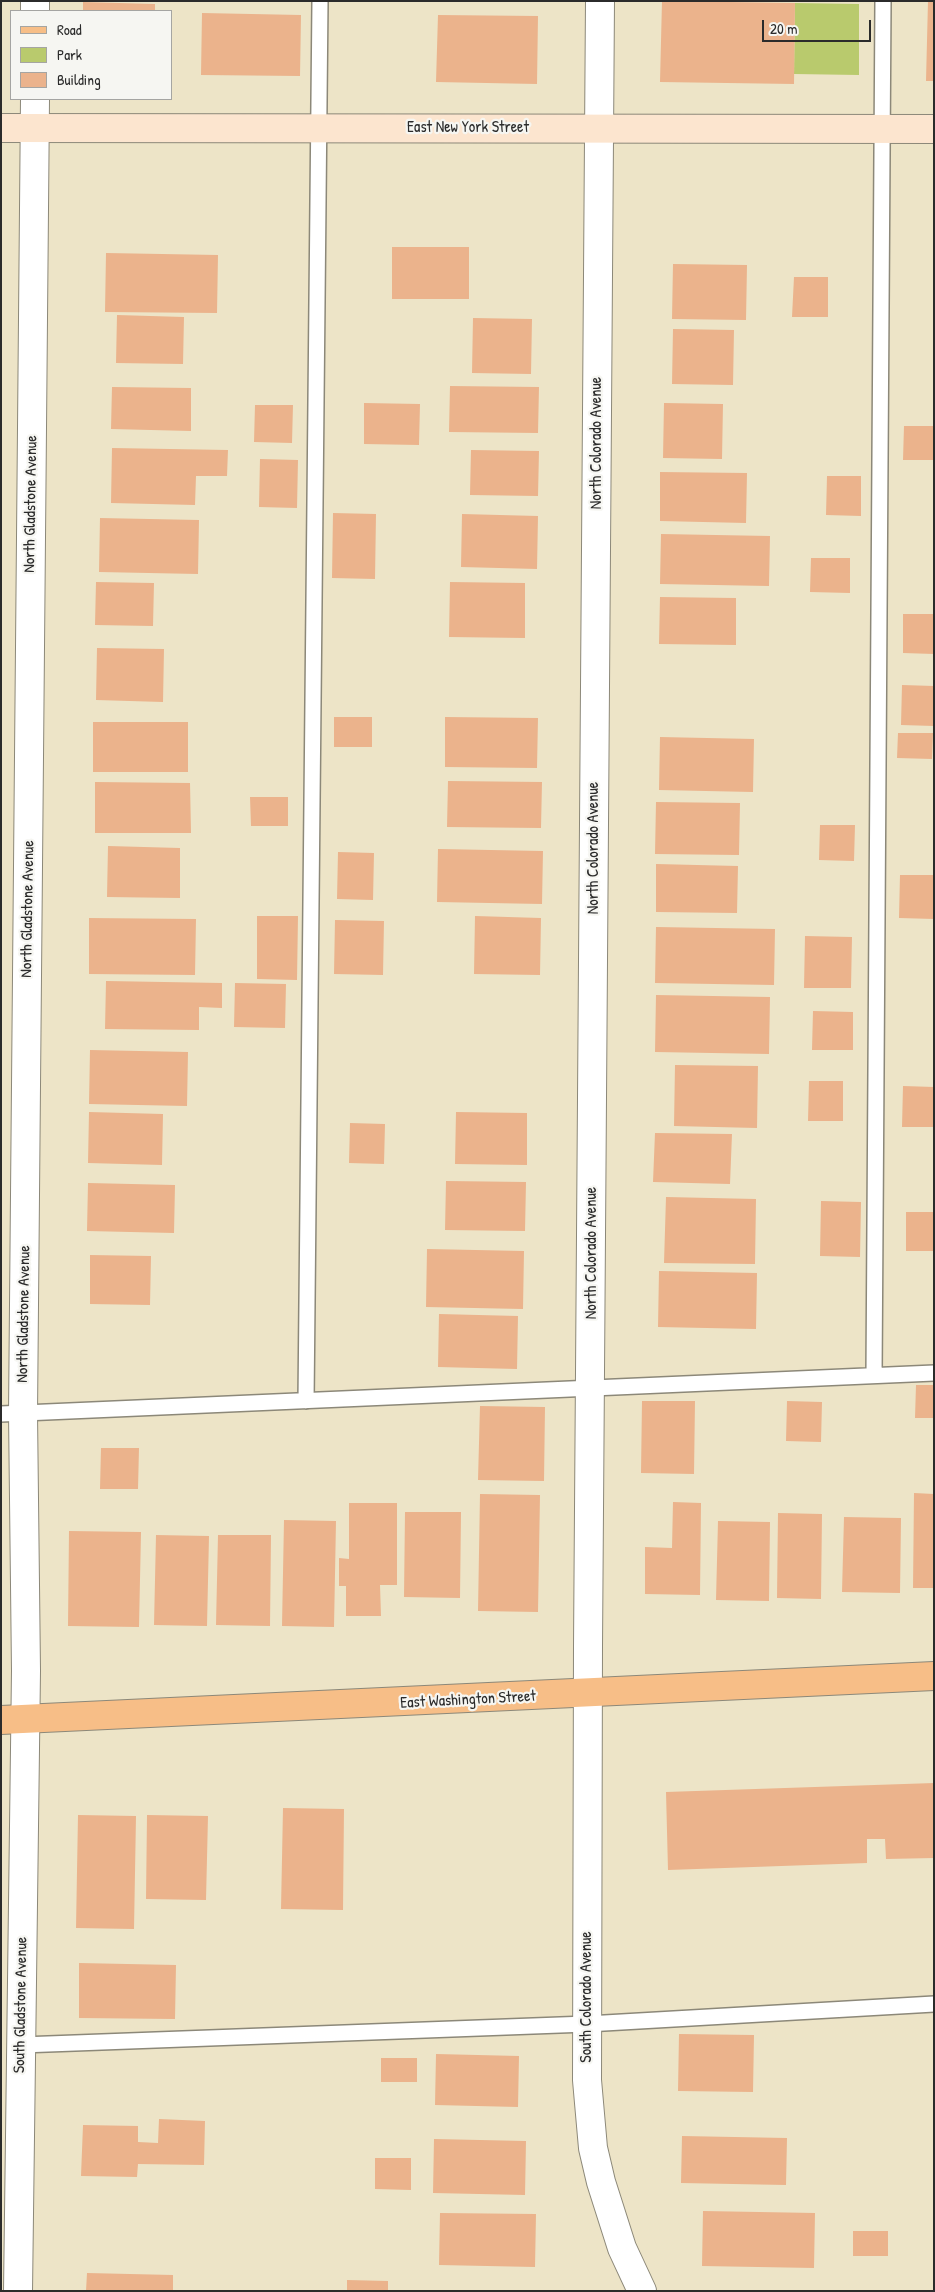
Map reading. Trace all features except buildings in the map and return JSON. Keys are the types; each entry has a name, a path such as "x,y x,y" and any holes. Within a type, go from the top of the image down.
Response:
{"main road":[{"name":"East New York Street","path":"1,128 600,127 934,129"},
{"name":"East Washington Street","path":"13,1720 934,1676"}],"street":[{"name":"North Colorado Avenue","path":"588,1694 600,1"},
{"name":"North Gladstone Avenue","path":"13,1720 26,1671 12,1414 35,100"},
{"name":"South Colorado Avenue","path":"588,1694 586,2024 587,2080 593,2148 610,2214 622,2248 642,2291"},
{"name":"South Gladstone Avenue","path":"13,1720 21,2045 18,2291"}],"lane":[{"path":"306,1401 320,1"},
{"path":"874,1376 883,1"},
{"path":"12,1414 934,1373"},
{"path":"21,2045 586,2024 934,2004"}],"green space":[{"path":"795,3 859,4 859,75 794,74"}]}
